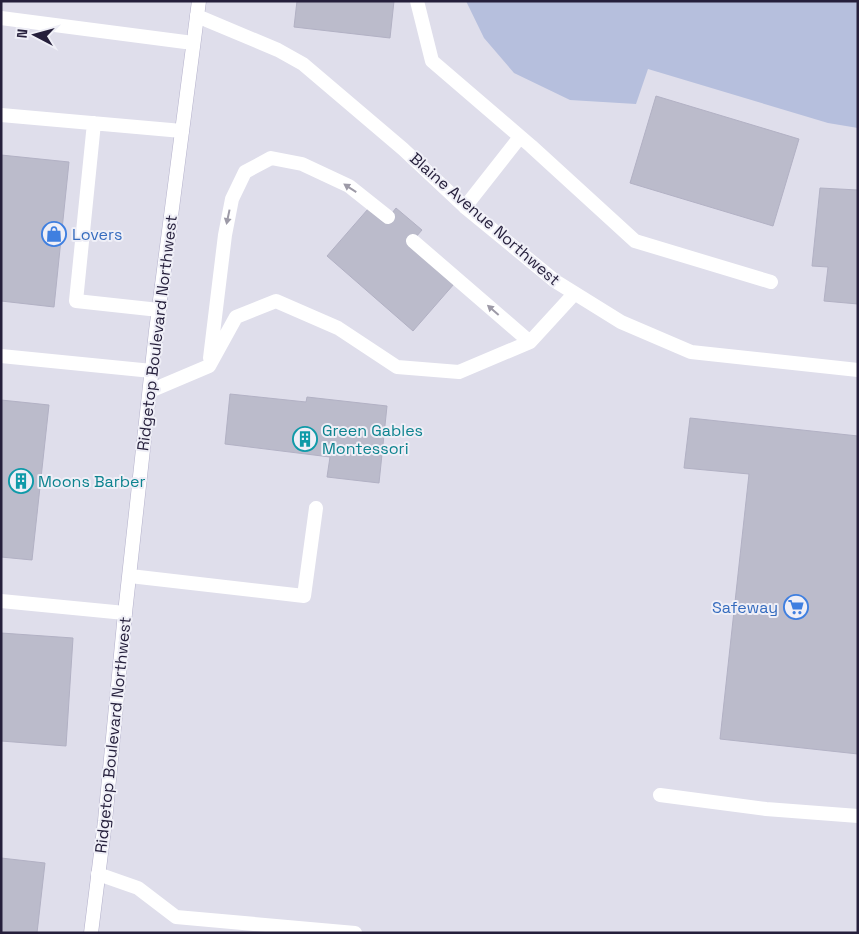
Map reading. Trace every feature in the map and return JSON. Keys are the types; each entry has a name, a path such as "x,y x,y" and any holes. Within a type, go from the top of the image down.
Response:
{"main road":[{"name":"Ridgetop Boulevard Northwest","path":"91,933 105,821 125,613 159,310 199,1"},
{"path":"417,1 432,61 520,137 635,241 771,282"},
{"name":"Blaine Avenue Northwest","path":"197,16 278,50 303,64 403,149 465,207 555,281 620,322 691,352 858,370"},
{"path":"1,18 193,43"},
{"path":"1,115 182,131"},
{"path":"94,124 76,301 159,310"},
{"path":"465,207 520,137"},
{"path":"209,366 225,235 232,199 245,172 271,158 302,164 349,186 388,217"},
{"path":"413,240 530,342"},
{"path":"150,391 209,366 236,317 276,301 338,328 397,368 459,372 530,342 574,294"},
{"path":"1,356 152,371"},
{"path":"130,576 304,596 316,508"},
{"path":"1,601 125,613"},
{"path":"660,795 766,809 858,816"},
{"path":"98,874 138,888 176,917 355,933"}],"shaded area":[{"path":"466,1 858,1 858,128 828,123 648,69 636,104 570,100 514,73 484,38"}],"building":[{"path":"297,1 394,1 390,38 294,27"},
{"path":"656,96 799,139 773,226 630,183"},
{"path":"1,155 69,162 54,307 1,301"},
{"path":"820,188 858,190 858,304 824,301 828,267 812,266"},
{"path":"396,208 422,230 409,245 454,284 413,331 327,256 368,209 384,223"},
{"name":"Green Gables Montessori","path":"230,394 306,402 307,397 387,406 379,483 327,477 330,457 225,444"},
{"name":"Moons Barber","path":"1,400 49,405 32,560 1,557"},
{"name":"Safeway","path":"690,418 858,436 858,754 720,739 749,474 684,468"},
{"path":"1,633 73,638 66,746 1,741"},
{"path":"1,858 45,863 37,933 1,933"}],"place":[{"name":"Lovers","path":"54,234"},
{"name":"Green Gables Montessori","path":"305,439"},
{"name":"Moons Barber","path":"21,481"},
{"name":"Safeway","path":"796,607"}]}
